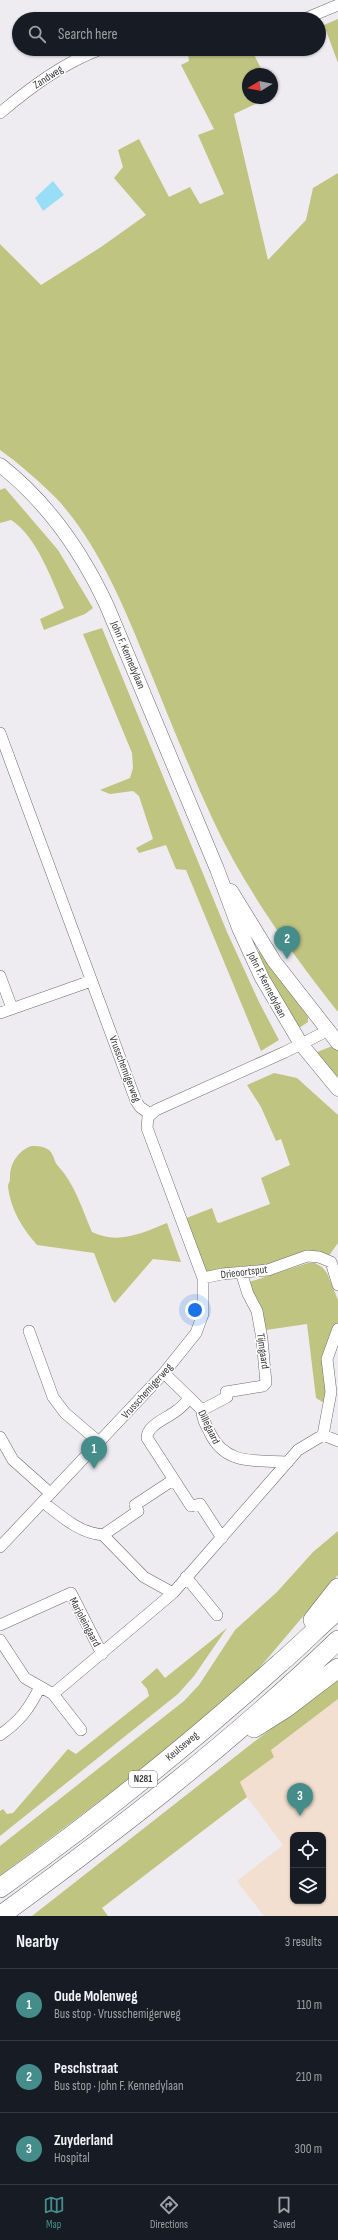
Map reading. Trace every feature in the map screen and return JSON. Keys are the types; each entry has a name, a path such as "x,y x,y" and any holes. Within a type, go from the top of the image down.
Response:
{"highway":[{"name":"N281","path":"281,1663 338,1588"},
{"name":"Keulseweg","path":"0,1888 58,1847 139,1782 281,1663 338,1610"},
{"name":"N281","path":"0,1916 88,1851 198,1765 338,1640"},
{"name":"N281","path":"198,1765 286,1707 338,1668"}],"street":[{"path":"321,12 338,5"},
{"name":"Zandweg","path":"0,114 38,83 86,56"},
{"name":"John F. Kennedylaan","path":"0,465 47,511 74,546 92,575 107,606 217,869 239,928 262,978 301,1044 338,1089"},
{"name":"Vrusschemigerweg","path":"0,733 4,757 136,1101 140,1107 150,1114 147,1123 148,1128 203,1278 203,1314 196,1333 164,1373 0,1547"},
{"name":"John F. Kennedylaan","path":"217,869 274,961 327,1031 338,1043"},
{"path":"0,976 12,1008"},
{"path":"0,1013 91,981"},
{"path":"150,1114 327,1031"},
{"name":"Drieoortsput","path":"203,1278 241,1272 268,1270 307,1256 319,1257 331,1262 338,1285"},
{"name":"Tijmgaard","path":"202,1410 227,1397 226,1392 263,1386 266,1383 262,1339 257,1311 248,1294 241,1272"},
{"path":"28,1331 53,1397 65,1412 99,1442"},
{"path":"53,1694 173,1593 298,1450 323,1435 331,1392 327,1359 337,1331"},
{"name":"Dillegaard","path":"164,1373 202,1410 202,1419 216,1445 226,1454 237,1458 288,1462"},
{"path":"190,1398 176,1411 150,1428 147,1438 191,1506 200,1504 222,1538"},
{"path":"323,1435 338,1441"},
{"path":"0,1437 14,1460 50,1493"},
{"path":"43,1502 66,1520 90,1534 103,1535 138,1510 135,1505 173,1480"},
{"path":"103,1535 144,1577 173,1593"},
{"path":"186,1577 217,1615"},
{"name":"Marjoleingaard","path":"0,1625 71,1593 102,1654"},
{"path":"0,1640 25,1678 53,1694 80,1730"},
{"path":"0,1735 18,1723 30,1706 40,1687"}],"shaded area":[{"path":"338,1699 338,1916 264,1916 237,1881 283,1845 247,1797 240,1782 274,1757 271,1750"}],"green space":[{"path":"338,19 338,63 326,30 326,24"},
{"path":"188,56 255,56 261,68 242,68 242,104 255,104 234,114 268,260 306,220 313,188 338,173 338,1012 286,943 239,871 213,820 110,579 87,538 58,500 30,474 0,450 0,244 41,285 101,247 146,215 114,178 123,167 118,150 139,139 169,197 190,187 200,204 224,194 198,135 214,129 181,65 189,61"},
{"path":"5,488 58,550 93,608 85,614 44,630 40,619 64,608 43,560 28,536 11,520 0,523 0,490"},
{"path":"102,628 227,932 259,1002 279,1040 261,1051 186,870 176,869 166,845 139,853 136,848 153,839 139,796 133,791 110,794 100,790 130,778 133,768 132,753 83,634"},
{"path":"260,951 308,1017 308,1022 299,1028 282,1006 258,956 258,952"},
{"path":"335,1045 338,1051 338,1077 318,1057 317,1052"},
{"path":"274,1073 297,1078 338,1115 338,1243 328,1257 247,1273 205,1274 184,1219 212,1208 217,1222 219,1223 270,1204 261,1178 290,1165 281,1139 276,1141 261,1107 247,1085"},
{"path":"31,1146 43,1147 51,1152 57,1164 74,1189 92,1232 102,1236 121,1238 139,1234 167,1223 181,1262 153,1259 115,1303 112,1300 94,1253 37,1245 18,1218 9,1195 8,1187 11,1168 15,1159 22,1151"},
{"path":"308,1263 315,1263 322,1267 327,1273 338,1300 338,1322 332,1333 324,1403 316,1398 307,1324 266,1330 249,1282"},
{"path":"338,1531 338,1575 256,1672 181,1740 0,1876 0,1846 184,1701 199,1685 235,1630 277,1592 313,1552"},
{"path":"227,1628 194,1676 178,1694 0,1836 0,1811 3,1809 7,1814 13,1813 68,1749 76,1754 149,1696 147,1689 141,1682 157,1668 165,1678"},
{"path":"338,1676 338,1699 271,1750 274,1757 240,1782 247,1797 102,1908 108,1916 32,1916"}],"water":[{"path":"53,181 64,195 43,211 35,198"}],"place":[{"name":"Peschstraat","path":"287,959"},
{"name":"Oude Molenweg","path":"94,1469"},
{"name":"Zuyderland","path":"300,1816"}]}
